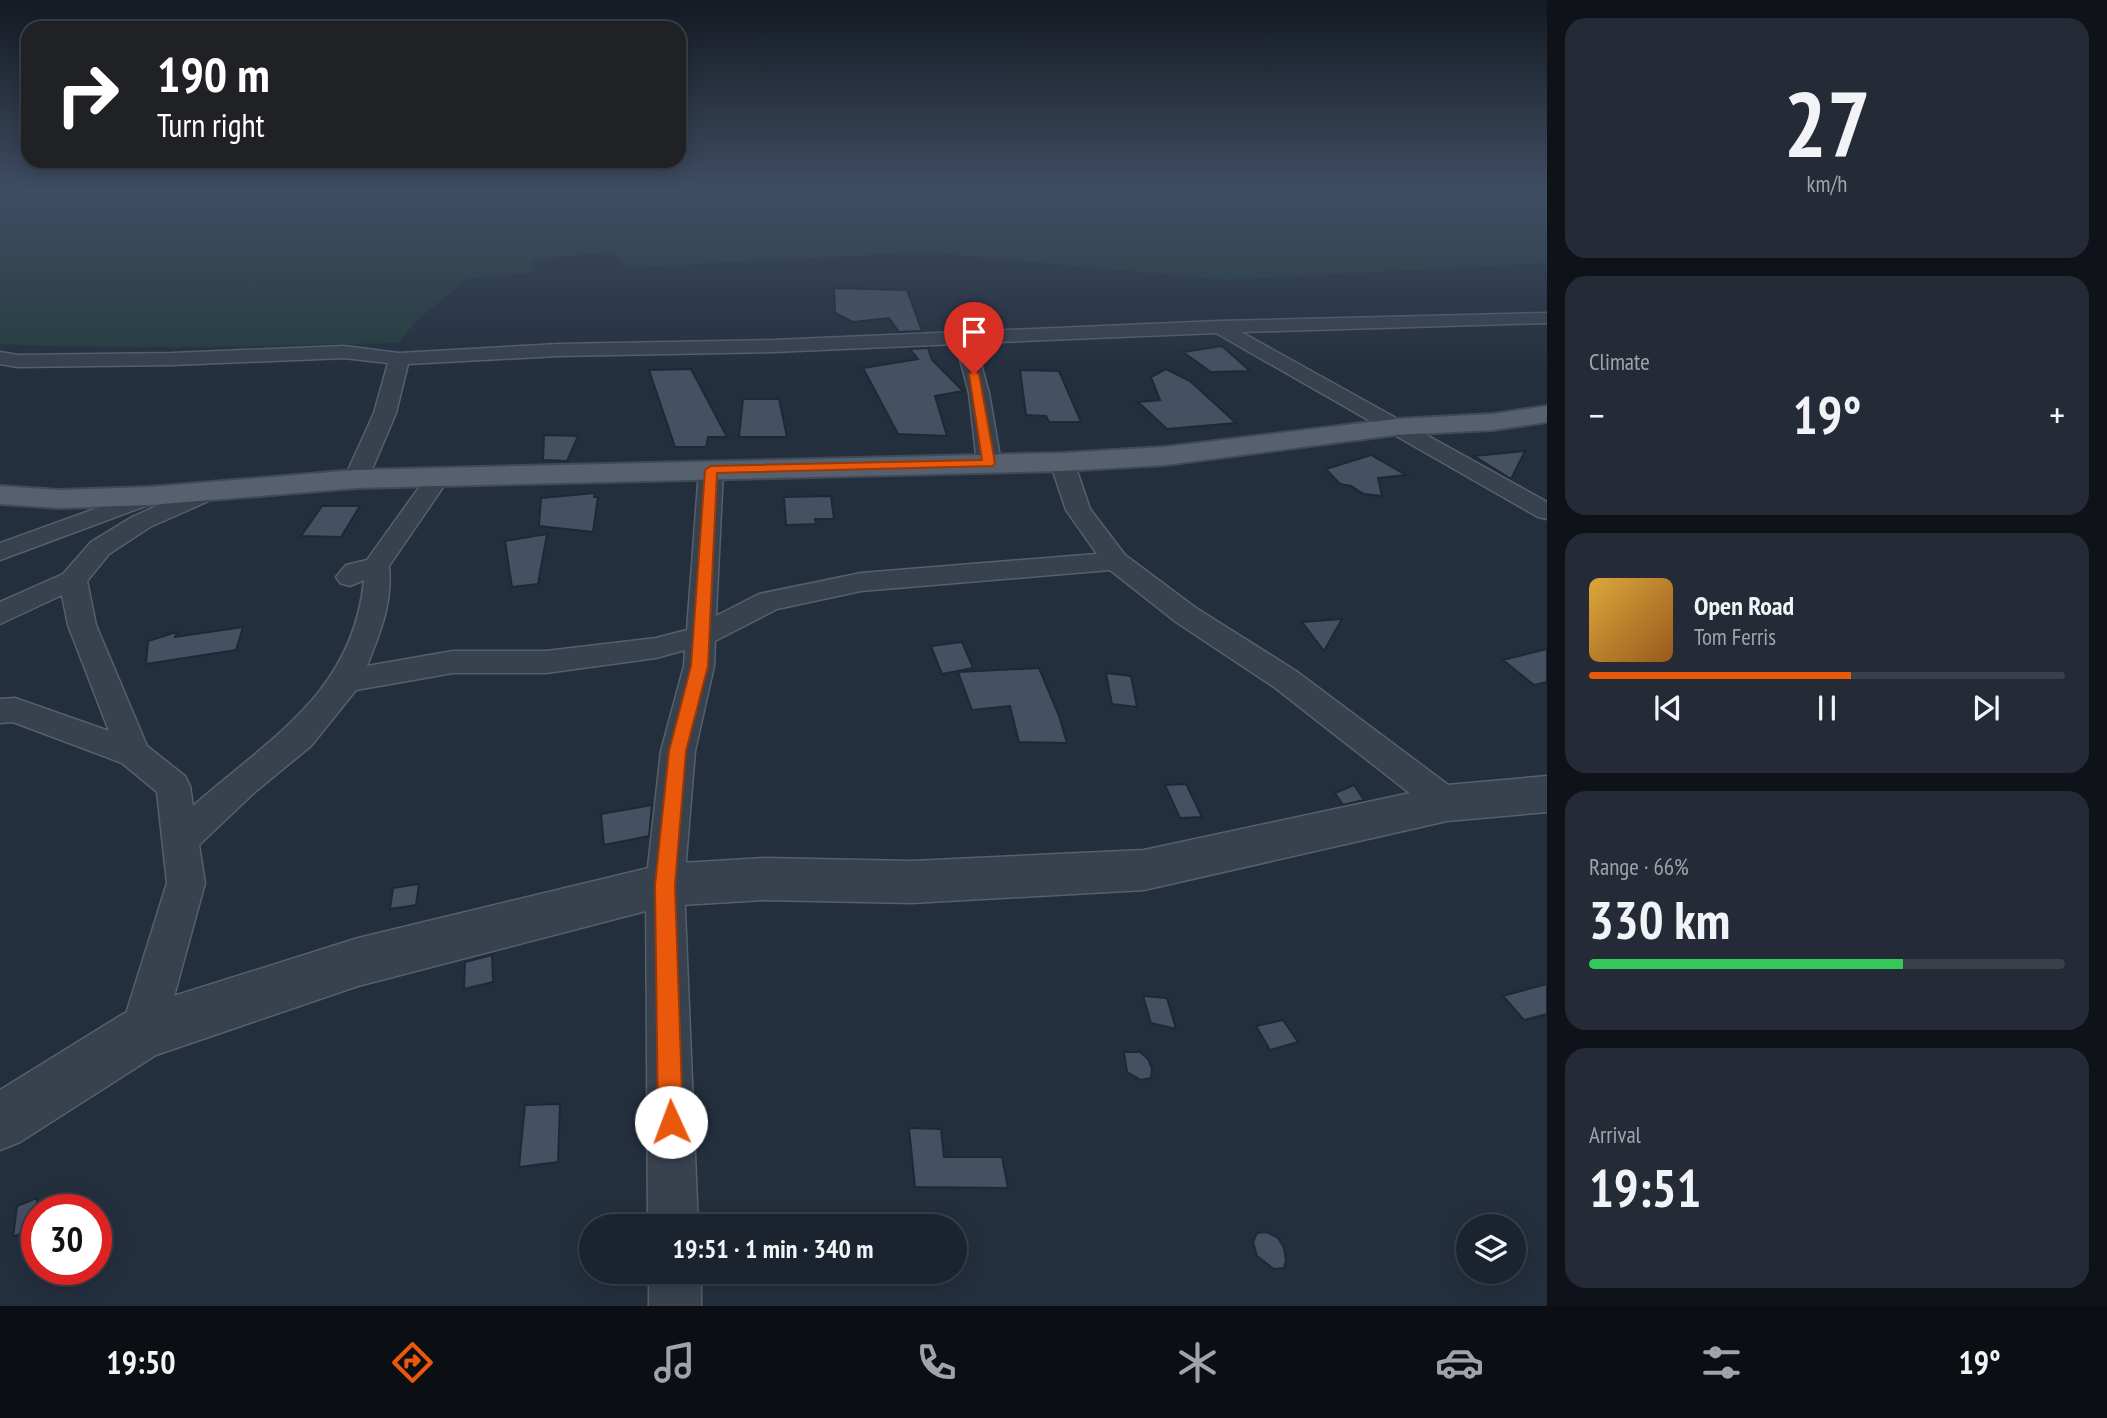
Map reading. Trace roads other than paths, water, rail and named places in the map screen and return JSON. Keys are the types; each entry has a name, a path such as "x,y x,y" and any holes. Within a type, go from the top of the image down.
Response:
{"main road":[{"path":"0,495 59,499 150,496 356,479 1062,462 1165,456 1395,427 1493,422 1547,414"}],"street":[{"path":"0,358 18,361 173,359 344,352 399,359 436,355 774,346 1219,327 1547,318"},
{"path":"1219,327 1547,513"},
{"path":"964,337 979,393 989,463"},
{"path":"356,479 385,413 399,359"},
{"path":"1062,462 1078,510 1116,561 1186,615 1285,679 1447,803"},
{"path":"673,1214 665,885 678,751 699,666 711,470"},
{"path":"180,840 244,781 299,737 346,681 370,617 378,577 363,571 438,477"},
{"path":"0,614 73,580 100,548 141,522 211,491"},
{"path":"0,552 150,496"},
{"path":"346,681 453,662 546,662 656,648 701,636 769,601 861,582 1116,561"},
{"path":"73,580 82,625 134,754"},
{"path":"0,711 15,710 134,754 173,786 186,883 142,1033"},
{"path":"0,1122 69,1076 142,1033 358,962 665,885 765,879 912,882 1144,870 1447,803 1547,794"},
{"path":"674,1284 675,1306"}]}
